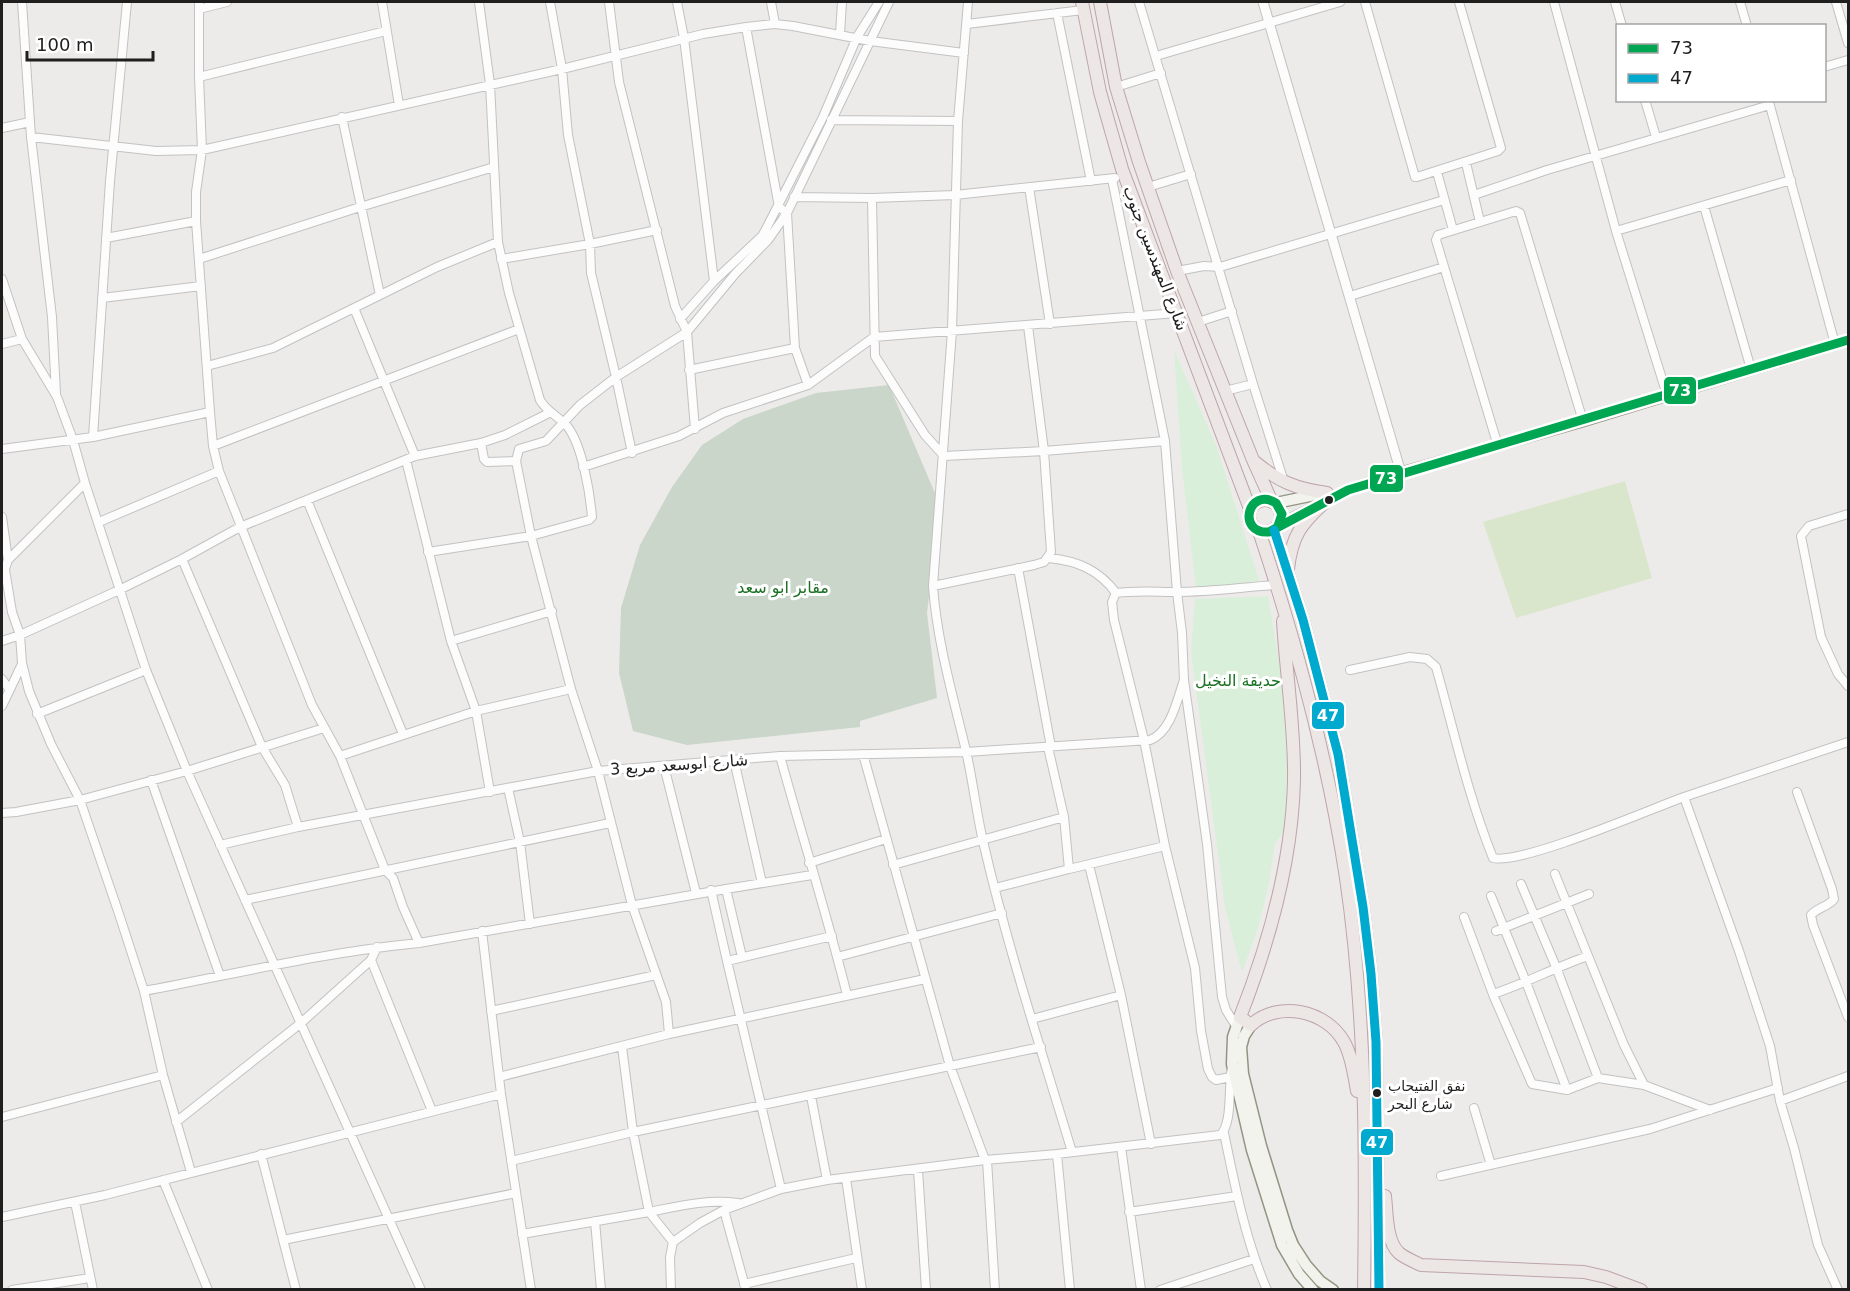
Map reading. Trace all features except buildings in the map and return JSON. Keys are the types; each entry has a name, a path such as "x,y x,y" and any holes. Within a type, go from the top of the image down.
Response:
{"highway":[{"name":"شارع المهندسين جنوب","path":"1100,2 1116,87 1156,212 1225,391 1273,502"},
{"name":"شارع المهندسين جنوب","path":"1083,6 1100,92 1125,175 1250,509"},
{"path":"1140,218 1156,212"},
{"path":"1253,460 1284,483 1326,497 1297,531 1289,556 1287,573"},
{"path":"1364,1288 1366,1159 1362,1044 1358,979 1346,878 1316,725 1277,585 1259,531 1251,524 1250,509 1257,502 1266,499 1273,502 1282,514 1276,528 1287,573 1322,686 1340,763 1353,834 1371,974 1376,1042 1379,1289"},
{"path":"1259,531 1269,532 1276,528"},
{"path":"1282,603 1294,736 1293,804 1286,857 1276,904 1238,1022 1251,1025 1265,1014 1285,1010 1314,1017 1331,1027 1348,1048 1364,1122"},
{"path":"1378,1148 1392,1239 1396,1250 1408,1259 1420,1265 1442,1267 1584,1272 1606,1277 1641,1290"}],"main road":[{"path":"1273,502 1326,497 1848,340"},
{"path":"1276,528 1326,497"},
{"path":"1238,1022 1231,1049 1232,1064 1252,1150 1282,1245 1299,1274 1313,1290"},
{"path":"1251,1025 1240,1047 1243,1074 1261,1146 1293,1245 1306,1266 1320,1281 1333,1290"}],"street":[{"path":"22,2 31,137 52,318 57,396"},
{"path":"93,437 106,238 127,2"},
{"path":"227,2 199,5 202,150 196,192 196,221 213,446 219,471 240,527 312,705 340,756 385,870 393,878 419,943"},
{"path":"382,2 399,105"},
{"path":"428,552 531,536 592,518 578,445 563,422 549,413 537,394 501,259 498,242 490,84 479,2"},
{"path":"550,2 562,69 568,135 590,244 591,273 632,453"},
{"path":"609,2 618,77 675,306 687,332 695,429"},
{"path":"677,2 684,38 714,281"},
{"path":"771,2 776,24"},
{"path":"840,34 842,2"},
{"path":"680,319 714,281 762,236 779,207 848,61 857,37 879,2"},
{"path":"669,1034 666,1002 632,905 597,771 571,689 531,536 516,461 517,453 519,449 546,441 580,405 616,377 687,332 728,282 768,240 787,213 889,2"},
{"path":"968,2 958,121 952,331 933,586 937,627 966,752 983,840 1002,914 1072,1152"},
{"path":"1139,2 1284,483"},
{"path":"1263,2 1401,473"},
{"path":"1156,56 1340,2"},
{"path":"1365,2 1415,177 1466,163 1498,151 1501,146 1459,2"},
{"path":"1554,2 1616,231 1667,394"},
{"path":"1615,2 1622,24"},
{"path":"1740,2 1746,24"},
{"path":"1836,2 1844,13 1848,44"},
{"path":"967,24 1057,14 1083,6"},
{"path":"1057,14 1091,181"},
{"path":"31,137 156,152 202,150 562,69 684,38 776,24 870,41 964,53"},
{"path":"746,27 779,207 787,213 795,348 808,385"},
{"path":"199,77 386,31"},
{"path":"1826,66 1848,60"},
{"path":"848,61 858,66"},
{"path":"1116,87 1161,73"},
{"path":"1646,102 1656,137"},
{"path":"1474,195 1769,103 1835,344"},
{"path":"342,117 380,296"},
{"path":"831,120 958,121"},
{"path":"2,128 30,122"},
{"path":"1466,163 1480,222"},
{"path":"199,259 494,167"},
{"path":"1437,171 1453,230"},
{"path":"1148,188 1191,174"},
{"path":"794,197 872,198 955,195 1112,179 1125,175"},
{"path":"1112,179 1165,441 1184,680 1213,893 1222,997 1226,1010 1238,1022"},
{"path":"1616,231 1791,180"},
{"path":"1029,187 1050,324"},
{"path":"872,198 875,356 925,435 944,456"},
{"path":"1177,271 1204,266 1220,267 1444,200"},
{"path":"1704,206 1751,369"},
{"path":"1498,446 1437,237 1516,211 1520,213 1583,421"},
{"path":"106,238 196,221"},
{"path":"501,259 657,230"},
{"path":"207,366 273,348 468,253 498,242"},
{"path":"1350,296 1444,267"},
{"path":"2,279 22,339 57,396 73,440 119,590 147,670 187,771 421,1290"},
{"path":"102,298 201,286"},
{"path":"354,308 415,456"},
{"path":"1198,322 1232,311"},
{"path":"583,467 632,453 695,429 723,413 808,385 874,337 1177,313"},
{"path":"1028,326 1044,451 1052,545 1049,558"},
{"path":"213,446 519,329"},
{"path":"2,344 22,339"},
{"path":"689,370 795,348"},
{"path":"1225,391 1253,384"},
{"path":"2,449 93,437 210,412"},
{"path":"2,641 119,590 240,527 415,456 481,443 505,435 549,413"},
{"path":"944,456 1165,441"},
{"path":"481,443 484,459 487,462 516,461"},
{"path":"406,460 451,640 476,711 490,792"},
{"path":"99,522 219,471"},
{"path":"85,483 8,560 3,573 20,635 22,663 29,692 37,714 80,800 144,991 163,1075 191,1172"},
{"path":"307,500 403,734"},
{"path":"1848,514 1809,526 1801,536 1821,637 1838,674 1848,686"},
{"path":"2,517 8,560"},
{"path":"933,586 1018,568 1049,558 1067,560 1085,566 1107,581 1116,593"},
{"path":"182,559 262,747 285,785 298,827"},
{"path":"1018,568 1064,817 1069,869"},
{"path":"1116,593 1148,590 1177,592 1277,585"},
{"path":"1116,593 1112,602 1114,620 1144,740 1165,846 1195,968 1201,1031 1208,1069 1216,1080 1230,1077"},
{"path":"451,640 552,611"},
{"path":"1350,670 1410,657 1427,659 1436,667 1483,834 1493,858 1499,859 1572,839 1684,797 1848,742"},
{"path":"2,706 22,663"},
{"path":"37,714 147,670"},
{"path":"2,679 9,689"},
{"path":"1144,740 1156,738 1163,730 1171,716 1184,680"},
{"path":"340,756 476,711 571,689"},
{"path":"2,813 80,800 187,771 324,728"},
{"name":"شارع ابوسعد مربع 3","path":"220,845 362,814 597,771 780,756 966,752 1144,740"},
{"path":"863,754 950,1066 986,1160 995,1290"},
{"path":"780,756 847,995"},
{"path":"734,760 762,883"},
{"path":"664,766 696,892"},
{"path":"151,780 220,976"},
{"path":"508,788 520,842 530,924"},
{"path":"1797,792 1834,898 1830,904 1814,910 1811,915 1848,1017"},
{"path":"1684,797 1770,1046 1780,1101 1818,1245 1838,1290"},
{"path":"893,865 1064,817"},
{"path":"245,900 610,823"},
{"path":"809,863 886,839"},
{"path":"995,888 1165,846"},
{"path":"1089,865 1121,995 1151,1144"},
{"path":"1555,874 1624,1045 1644,1085"},
{"path":"144,991 274,964 376,947 419,943 696,892 812,875"},
{"path":"1521,884 1557,967 1598,1078"},
{"path":"726,889 742,957"},
{"path":"711,890 781,1189"},
{"path":"1500,929 1589,894"},
{"path":"1491,896 1500,929 1526,982 1567,1090"},
{"path":"837,957 1002,914"},
{"path":"1464,917 1493,994 1532,1084 1567,1090 1598,1078 1644,1085 1710,1110"},
{"path":"482,931 501,1094 531,1290"},
{"path":"727,960 832,936"},
{"path":"176,1122 301,1023 371,960 376,947"},
{"path":"1493,994 1588,956"},
{"path":"371,960 432,1111"},
{"path":"491,1011 656,975"},
{"path":"499,1077 669,1034 925,979"},
{"path":"1032,1019 1121,995"},
{"path":"622,1047 633,1132 649,1212 673,1242"},
{"path":"511,1161 633,1132 1041,1047"},
{"path":"1232,1064 1224,1133 1237,1196 1254,1259 1267,1290"},
{"path":"2,1117 163,1075"},
{"path":"1780,1101 1848,1076"},
{"path":"1441,1176 1650,1129 1778,1088"},
{"path":"2,1217 75,1202 501,1094"},
{"path":"811,1096 827,1180"},
{"path":"1474,1108 1491,1165"},
{"path":"671,1290 670,1257 673,1242 724,1210 781,1189 827,1180 986,1160 1057,1155 1215,1137 1224,1133"},
{"path":"1121,1147 1141,1290"},
{"path":"261,1154 296,1290"},
{"path":"1057,1155 1070,1290"},
{"path":"918,1170 926,1290"},
{"path":"846,1178 862,1290"},
{"path":"163,1180 208,1290"},
{"path":"283,1240 516,1193"},
{"path":"1129,1212 1237,1196"},
{"path":"75,1202 93,1290"},
{"path":"522,1234 700,1202 740,1203"},
{"path":"724,1210 745,1287 856,1258"},
{"path":"595,1221 601,1290"},
{"path":"1160,1290 1254,1259"},
{"path":"12,1290 90,1278"}],"green space":[{"path":"1174,350 1216,445 1260,583 1196,588 1182,470"},
{"name":"مقابر ابو سعد","path":"889,385 940,505 927,613 937,698 860,721 860,727 687,745 633,731 619,673 621,608 640,545 672,487 702,445 743,419 816,393"},
{"path":"1625,481 1652,578 1516,618 1483,522"},
{"name":"حديقة النخيل","path":"1268,596 1281,671 1286,719 1289,774 1286,830 1275,843 1259,925 1242,973 1225,907 1191,652 1195,599"}],"transit line":[{"name":"73","path":"1278,526 1282,514 1276,503 1266,499 1253,505 1249,519 1252,526 1259,531 1269,532 1348,490 1848,340"},
{"name":"47","path":"1274,530 1303,620 1338,754 1363,907 1376,1042 1379,1290"}],"place":[{"name":"نفق الفتيحاب شارع البحر","path":"1377,1093"}]}
